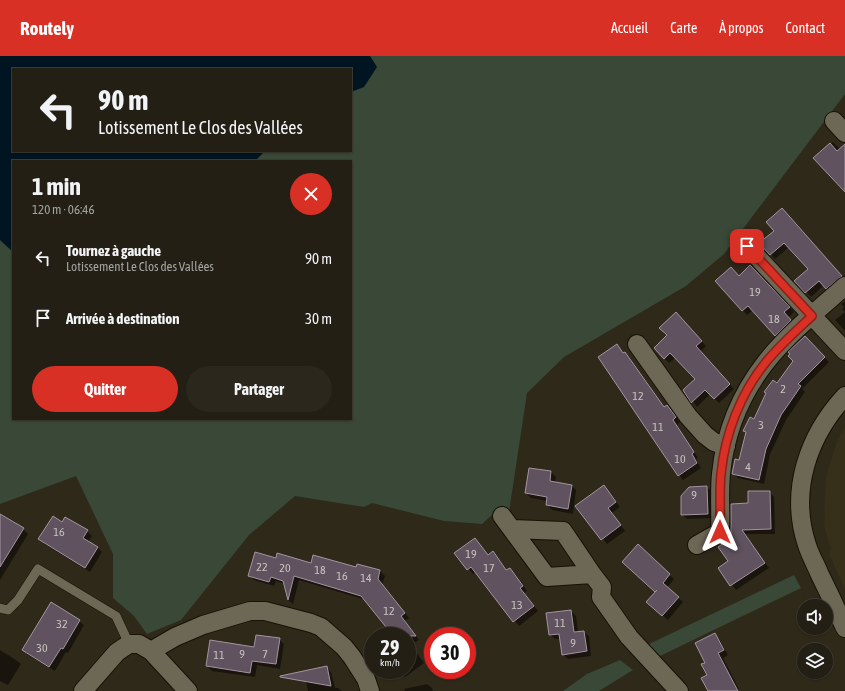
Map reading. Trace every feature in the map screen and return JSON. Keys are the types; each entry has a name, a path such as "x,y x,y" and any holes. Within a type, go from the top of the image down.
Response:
{"street":[{"path":"747,246 845,351"},
{"path":"697,545 720,532 721,474 726,446 736,413 744,395 766,362 781,345 845,286"},
{"path":"637,344 688,416 705,435 714,442 726,446"},
{"path":"845,396 829,415 815,438 803,472 799,497 800,519 807,547 845,628"},
{"path":"592,574 547,577 507,522 563,531 592,574 602,586 601,597 625,631 679,691"},
{"path":"151,651 175,637 203,625 250,611 265,611 321,627 344,647 352,657 366,679 370,691"},
{"path":"83,691 117,652 129,644 139,644 151,651 188,691"}],"lane":[{"path":"0,608 8,610 18,600 38,569 116,616 129,644"}],"shaded area":[{"path":"845,428 845,589 829,554 831,549 824,526 826,477 836,444"}],"green space":[{"path":"0,56 845,56 845,94 724,254 686,286 564,357 527,393 509,512 494,513 482,524 444,521 372,503 364,507 295,496 249,535 181,620 147,634 134,616 113,598 113,554 76,476 0,504"},
{"path":"794,575 801,588 660,656 649,644"},
{"path":"620,660 633,670 599,691 563,691 587,674"}],"water":[{"path":"0,56 370,56 377,67 364,87 352,92 352,68 12,68 12,152 264,152 256,160 12,160 12,251 0,240"}],"building":[{"path":"830,143 837,151 845,144 845,192 813,158"},
{"path":"782,208 842,276 826,289 819,281 805,293 794,281 808,269 784,243 770,255 759,243 774,231 766,222"},
{"path":"750,265 790,307 784,312 791,320 775,336 748,306 742,311 715,281 731,267 739,276"},
{"path":"676,312 702,341 696,346 730,384 714,399 705,390 691,403 683,390 695,379 670,353 664,359 654,348 667,335 659,328"},
{"path":"805,336 825,357 798,384 801,386 781,415 766,449 759,480 732,474 735,459 739,460 746,432 743,431 750,417 754,419 766,393 764,392 773,380 777,383 793,361 788,356 790,354 788,352"},
{"path":"617,344 623,353 625,352 664,407 667,405 676,417 673,420 694,452 692,454 697,463 678,476 598,357"},
{"path":"529,468 551,471 550,481 572,485 568,509 546,505 547,497 525,493"},
{"path":"604,485 616,502 608,508 621,525 601,540 575,506"},
{"path":"707,486 708,514 681,515 681,496 689,487"},
{"path":"748,491 770,491 771,529 742,530 765,563 730,586 718,568 728,561 718,547 731,538 731,504 748,503"},
{"path":"0,514 24,528 0,567"},
{"path":"53,516 62,522 65,517 88,530 83,538 98,547 85,568 38,539"},
{"path":"475,538 488,555 493,551 506,570 510,568 523,586 520,588 534,606 513,622 471,567 467,570 454,553"},
{"path":"638,544 670,574 663,583 679,597 662,616 646,602 657,590 655,592 622,562"},
{"path":"255,552 276,558 277,553 311,563 313,555 356,567 357,564 380,570 378,579 405,613 401,616 409,627 386,627 361,596 294,576 288,600 283,581 271,577 269,582 248,576"},
{"path":"51,602 80,620 63,649 61,648 49,667 22,650"},
{"path":"571,610 574,632 584,631 587,651 562,655 559,634 549,635 546,613"},
{"path":"715,633 724,650 718,653 738,691 708,691 701,678 707,675 701,664 705,663 695,643"},
{"path":"256,635 280,638 276,664 252,661 250,673 206,666 210,640 254,647"},
{"path":"327,666 331,686 280,677 280,676"}],"route":[{"path":"720,532 721,474 726,446 736,413 744,395 766,362 781,345 812,316 747,246"}]}
